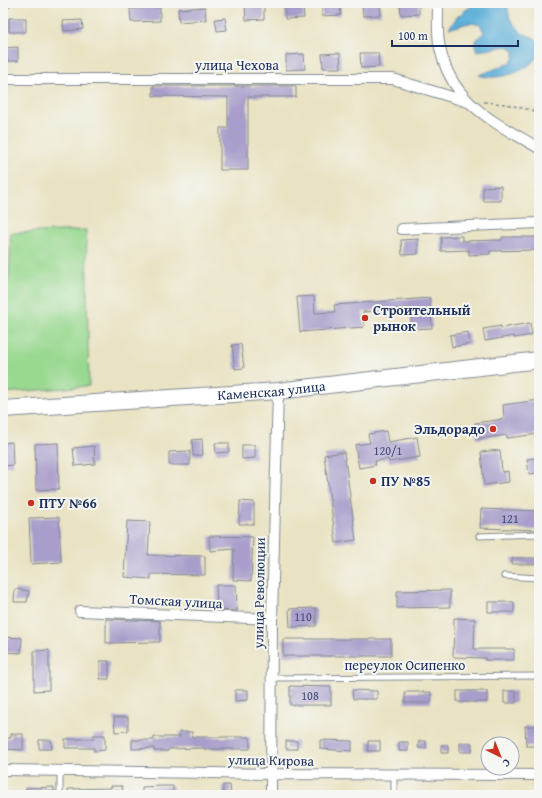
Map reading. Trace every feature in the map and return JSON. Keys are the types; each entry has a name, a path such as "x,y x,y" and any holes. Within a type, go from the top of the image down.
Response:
{"main road":[{"name":"Каменская улица","path":"3,409 278,391 539,360"}],"street":[{"path":"438,3 438,42 443,60 452,82 468,102 486,117 539,148"},
{"name":"улица Чехова","path":"3,79 393,79 468,102"},
{"path":"402,229 539,223"},
{"name":"улица Революции","path":"271,795 272,619 278,391"},
{"name":"Томская улица","path":"80,611 272,619"},
{"name":"улица Кирова","path":"3,770 272,774 539,775"}],"lane":[{"path":"479,536 539,534"},
{"path":"504,576 539,578"},
{"name":"переулок Осипенко","path":"272,678 539,676"},
{"path":"60,771 60,795"},
{"path":"394,775 394,795"}],"path":[{"path":"468,102 505,104 539,112"}],"green space":[{"path":"86,230 89,386 3,393 3,280 9,280 11,233"}],"water":[{"path":"475,3 508,3 511,21 521,33 533,37 538,42 539,47 537,55 532,62 515,73 505,76 486,77 479,75 508,64 514,58 514,51 508,46 477,51 474,43 484,32 480,25 467,23 449,28 458,16"}],"building":[{"path":"322,3 340,3 341,15 322,16"},
{"path":"362,3 380,3 381,15 363,16"},
{"path":"400,3 419,3 419,14 401,15"},
{"path":"285,4 303,4 304,18 285,19"},
{"path":"264,5 264,19 246,20 245,6"},
{"path":"160,7 160,21 131,22 130,9"},
{"path":"205,7 206,20 179,22 178,9"},
{"path":"9,18 26,18 26,32 9,32"},
{"path":"225,18 227,30 217,31 215,19"},
{"path":"82,20 83,29 64,31 63,21"},
{"path":"18,47 18,61 3,61 3,48"},
{"path":"340,53 341,68 323,68 322,54"},
{"path":"360,53 378,53 379,67 361,68"},
{"path":"304,54 305,69 286,70 286,55"},
{"path":"153,86 296,86 296,97 248,97 248,170 220,170 220,128 228,128 228,97 153,96"},
{"path":"501,186 501,201 483,201 483,187"},
{"path":"462,236 462,241 502,240 502,237 539,237 539,250 490,251 490,254 469,255 469,250 441,251 441,237"},
{"path":"418,239 418,254 402,255 401,240"},
{"path":"314,296 315,313 335,312 334,305 430,298 432,328 412,329 410,308 363,312 364,327 300,332 297,297"},
{"path":"530,323 532,335 514,338 514,336 485,341 483,329 501,326 501,328"},
{"path":"468,332 470,344 452,347 450,335"},
{"path":"241,344 244,368 235,369 232,345"},
{"path":"539,400 539,434 507,438 507,435 477,439 475,423 504,419 503,405"},
{"path":"386,431 388,442 417,437 420,457 389,462 388,459 375,461 376,465 359,468 355,445 370,443 368,434"},
{"path":"202,439 203,455 193,456 192,440"},
{"path":"12,442 13,465 3,466 3,443"},
{"path":"58,443 59,489 36,490 35,444"},
{"path":"215,443 229,443 229,452 216,453"},
{"path":"242,445 255,445 255,458 242,459"},
{"path":"94,446 95,464 75,466 73,448"},
{"path":"500,450 502,472 508,471 509,482 484,485 481,452"},
{"path":"190,451 190,465 169,465 169,452"},
{"path":"344,452 356,540 336,543 324,455"},
{"path":"539,458 539,473 529,474 527,459"},
{"path":"240,501 254,502 254,524 239,524"},
{"path":"481,509 539,511 539,530 480,528"},
{"path":"59,517 61,562 31,564 29,518"},
{"path":"127,521 150,522 148,555 205,556 205,575 151,574 151,579 124,577"},
{"path":"209,536 253,537 251,581 233,580 234,549 210,551"},
{"path":"512,558 539,558 539,564 512,564"},
{"path":"216,585 236,585 237,611 217,610"},
{"path":"15,589 29,591 27,602 14,602"},
{"path":"450,590 450,607 397,608 397,591"},
{"path":"488,602 514,602 514,612 488,612"},
{"path":"316,608 316,626 290,627 289,609"},
{"path":"454,618 475,619 474,649 514,649 514,660 485,660 485,658 453,657"},
{"path":"106,619 160,621 160,642 106,643"},
{"path":"3,637 22,638 21,653 3,652"},
{"path":"283,639 391,639 391,656 283,656"},
{"path":"49,650 49,690 34,691 34,651"},
{"path":"100,661 109,661 109,679 100,679"},
{"path":"290,686 331,687 331,705 290,705"},
{"path":"235,690 248,690 248,700 235,701"},
{"path":"352,690 377,691 377,699 353,699"},
{"path":"457,691 487,691 487,702 457,702"},
{"path":"504,691 516,691 516,703 504,703"},
{"path":"405,692 431,692 431,703 405,703"},
{"path":"114,717 128,717 128,731 115,732"},
{"path":"525,726 539,726 539,746 526,746"},
{"path":"179,732 192,732 192,737 250,737 250,749 204,748 154,751 154,748 132,749 132,740 154,740 154,737 180,737"},
{"path":"11,734 23,734 23,750 3,749 3,738 11,738"},
{"path":"93,735 105,735 105,750 94,751 94,748 65,748 65,739 94,739"},
{"path":"39,740 51,740 52,749 39,749"},
{"path":"320,740 352,741 352,751 320,749"},
{"path":"286,741 297,741 297,749 286,749"},
{"path":"368,741 380,741 380,751 368,751"},
{"path":"419,741 426,741 426,748 418,748"},
{"path":"399,742 408,742 408,751 399,751"},
{"path":"460,743 472,743 472,752 460,752"},
{"path":"441,745 448,745 448,753 441,753"},
{"path":"223,785 230,785 231,795 223,795"},
{"path":"111,786 122,786 123,795 68,795 68,789 111,788"},
{"path":"173,786 173,795 142,795 142,787"},
{"path":"54,787 54,795 26,795 26,788"}],"place":[{"name":"Строительный рынок","path":"365,318"},
{"name":"Эльдорадо","path":"493,429"},
{"name":"ПУ №85","path":"373,481"},
{"name":"ПТУ №66","path":"31,503"}]}
